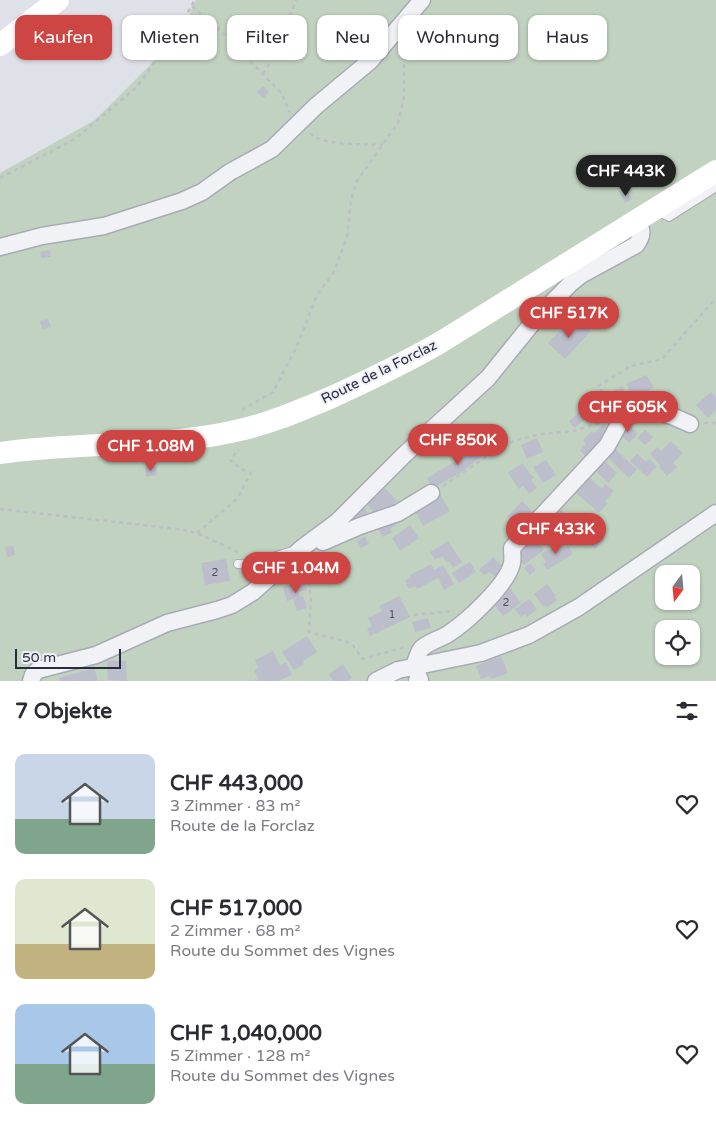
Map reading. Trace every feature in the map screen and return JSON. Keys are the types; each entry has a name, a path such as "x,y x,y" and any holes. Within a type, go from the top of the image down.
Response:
{"main road":[{"path":"0,45 58,0"},
{"name":"Route de la Forclaz","path":"0,453 64,446 182,440 231,432 275,420 354,387 410,360 716,171"}],"street":[{"path":"408,15 422,0"},
{"path":"0,247 42,236 97,228 189,198 208,188 230,172 268,152 316,106 370,62 398,27"},
{"path":"31,681 33,675 38,670 96,655 167,623 232,605 253,592 300,549 337,522 404,455 488,378 534,321 571,283 586,272 636,245 642,233 646,215"},
{"path":"415,674 421,649 450,633 478,610 506,578 512,564 512,548 607,446 618,426 620,416 654,411 690,424"},
{"path":"300,549 309,550 349,530 398,513 431,493"},
{"path":"376,681 398,670 415,674 482,653 529,635 579,607 716,513"}],"lane":[{"path":"646,215 669,217 716,187"},
{"path":"238,564 248,565 263,562 286,552 300,549"}],"path":[{"path":"0,178 75,139 138,86 192,6 194,0"},
{"path":"263,74 276,53 296,0"},
{"path":"192,6 229,39 282,94 289,111 301,105 316,106"},
{"path":"273,392 298,346 317,295 334,272 347,236 352,200 357,181 398,123 404,97 404,60"},
{"path":"300,121 313,137 328,142 383,145"},
{"path":"431,493 502,446 520,439 542,434 574,431 620,416 598,386 631,366 662,358 716,298"},
{"path":"197,533 236,499 251,473 241,469 230,460 241,444"},
{"path":"0,509 178,529 197,533 246,556"},
{"path":"300,549 312,562 308,580 312,598 309,632 351,643 363,659 409,646"},
{"path":"414,615 468,608 478,610"}],"green space":[{"path":"196,0 716,0 716,681 0,681 0,173 95,120 155,60 217,60 217,15 189,15"}],"building":[{"path":"263,86 269,92 264,98 257,92"},
{"path":"628,191 632,199 625,203 621,194"},
{"path":"50,250 51,257 41,258 40,252"},
{"path":"48,319 51,327 42,329 40,321"},
{"path":"568,322 577,329 582,323 591,331 565,359 548,343"},
{"path":"646,375 654,387 645,393 649,399 646,400 648,404 641,408 626,384"},
{"path":"622,386 630,400 621,406 612,392"},
{"path":"711,392 716,397 716,410 708,418 696,405"},
{"path":"592,398 604,411 591,423 586,418 575,428 569,422"},
{"path":"626,423 638,434 629,443 618,432"},
{"path":"604,424 613,433 586,457 580,450 586,444 583,440 592,431 594,433"},
{"path":"645,430 653,437 645,445 637,438"},
{"path":"537,438 543,452 527,459 521,445"},
{"path":"671,441 683,453 673,463 677,467 667,476 650,454 657,447 661,451"},
{"path":"482,443 489,450 462,472 433,488 427,478 462,458"},
{"path":"613,447 637,470 629,478 605,455"},
{"path":"637,454 646,462 649,459 657,466 647,477 630,461"},
{"path":"601,457 617,473 608,483 592,467"},
{"path":"546,460 556,475 543,483 533,467"},
{"path":"522,463 534,478 531,480 537,488 529,494 523,486 519,489 508,473"},
{"path":"156,466 157,475 146,477 145,468"},
{"path":"587,476 602,489 605,484 614,491 605,501 608,503 599,513 574,491"},
{"path":"385,488 397,501 388,510 375,513 367,505"},
{"path":"440,494 450,511 423,526 414,509"},
{"path":"522,501 536,515 521,529 508,516"},
{"path":"363,506 370,517 359,524 352,512"},
{"path":"560,508 573,523 556,538 543,524"},
{"path":"393,517 397,524 390,529 392,532 383,537 376,526"},
{"path":"410,525 419,538 400,551 392,538"},
{"path":"596,531 604,540 595,549 586,540"},
{"path":"365,536 369,544 361,548 357,541"},
{"path":"535,538 544,550 524,565 520,561 523,559 518,552"},
{"path":"448,541 462,562 453,568 449,561 447,563 442,556 435,560 430,552"},
{"path":"561,542 565,548 568,546 573,554 547,570 543,564 546,562 541,554"},
{"path":"13,546 15,555 7,557 5,547"},
{"path":"493,557 505,569 496,578 490,572 484,575 479,570"},
{"path":"226,559 230,581 205,585 201,563"},
{"path":"470,562 476,572 459,583 452,573"},
{"path":"530,563 536,570 530,575 524,568"},
{"path":"431,564 434,570 443,565 454,584 444,590 438,578 417,589 415,586 409,589 405,581 411,577 410,575"},
{"path":"304,580 307,590 299,592 300,597 303,596 307,608 297,611 293,599 287,601 283,587"},
{"path":"547,584 557,600 547,608 545,605 544,607 534,594"},
{"path":"509,587 521,603 503,616 491,601"},
{"path":"399,596 410,617 370,636 367,629 372,626 368,618 382,611 379,606"},
{"path":"529,599 537,609 527,617 525,614 521,617 515,609"},
{"path":"428,618 431,628 415,632 412,622"},
{"path":"307,636 317,652 303,661 304,664 294,670 282,652"},
{"path":"273,651 280,665 286,662 292,675 278,681 259,681 254,670 258,668 255,660"},
{"path":"501,656 508,673 491,679 489,676 481,679 476,666"},
{"path":"107,661 126,661 127,681 108,680"},
{"path":"343,664 352,678 348,681 333,681 329,674"},
{"path":"94,668 98,681 60,681 59,678"}]}
